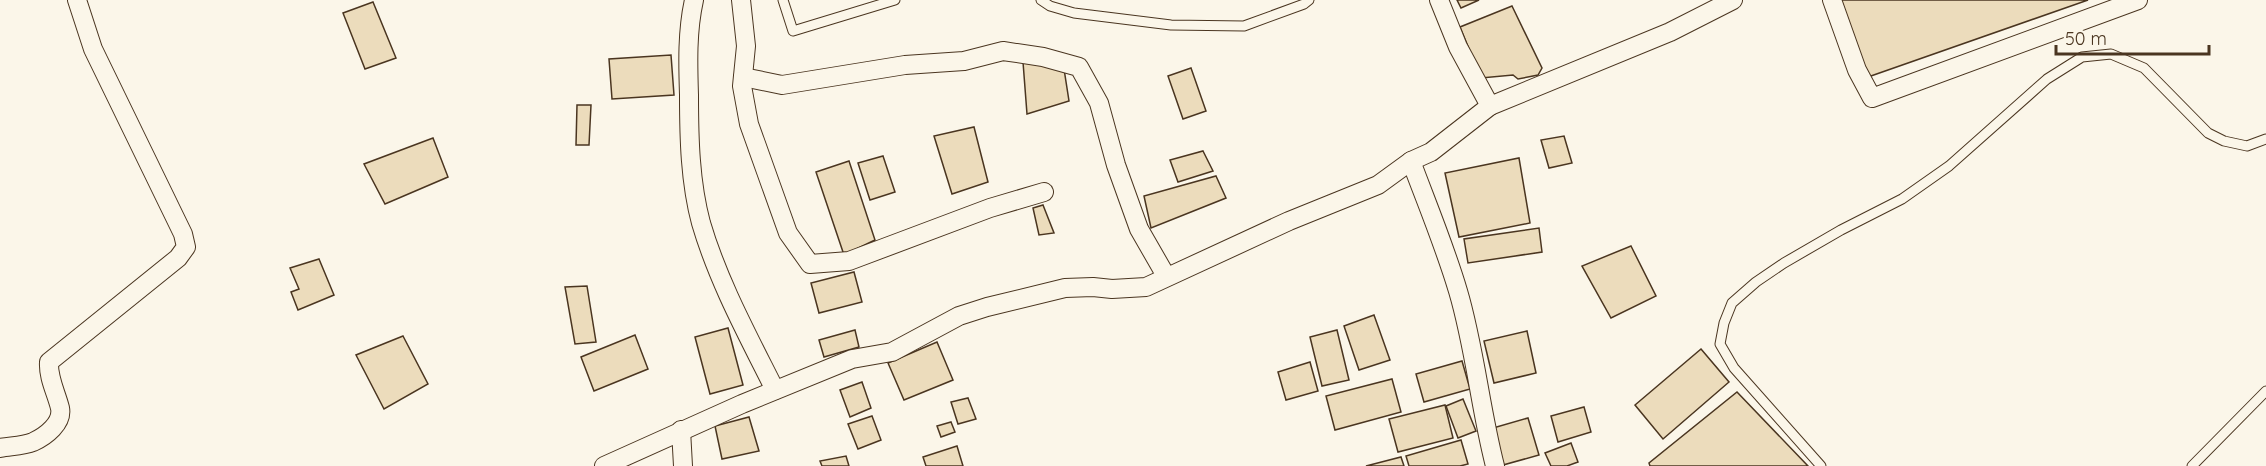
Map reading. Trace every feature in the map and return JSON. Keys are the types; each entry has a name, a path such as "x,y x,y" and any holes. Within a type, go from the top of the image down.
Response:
{"street":[{"path":"0,448 33,442 56,426 61,418 48,370 49,362 178,258 186,247 183,234 93,48 77,0"},
{"path":"694,0 689,20 689,126 694,185 701,222 721,277 775,390"},
{"path":"741,0 746,46 742,87 749,124 788,233 810,264 849,261 990,208 1044,192"},
{"path":"1439,0 1458,47 1490,106"},
{"path":"604,466 681,430 852,359 892,352 959,316 1065,288 1146,287 1289,221 1378,185 1411,161 1431,152 1490,106 1670,32 1733,0"},
{"path":"1832,0 1857,69 1872,98 2138,0"},
{"path":"743,77 782,85 905,65 964,61 1003,51 1043,57 1080,67 1099,103 1116,165 1139,229 1166,276"},
{"path":"1411,161 1458,290 1474,356 1484,423 1495,466"},
{"path":"681,430 683,466"}],"lane":[{"path":"783,0 793,32 895,0"},
{"path":"1041,0 1050,6 1085,15 1171,25 1244,26 1304,4 1309,0"},
{"path":"1821,466 1734,368 1720,344 1724,323 1732,303 1756,282 1841,230 1902,199 1949,166 2047,79 2082,57 2111,54 2144,68 2208,133 2224,141 2247,146 2266,140"},
{"path":"2192,466 2266,391"}],"building":[{"path":"1457,0 1479,0 1461,8"},
{"path":"1841,0 2088,0 1868,77"},
{"path":"373,2 396,58 365,69 343,13"},
{"path":"1512,6 1542,68 1538,75 1518,79 1513,75 1481,78 1460,27"},
{"path":"671,55 674,95 612,99 609,59"},
{"path":"1023,62 1064,69 1069,101 1027,114"},
{"path":"1191,68 1206,111 1183,119 1168,76"},
{"path":"577,105 591,105 589,145 576,145"},
{"path":"974,127 988,182 952,194 934,136"},
{"path":"1564,136 1572,163 1549,168 1541,140"},
{"path":"433,138 448,177 385,204 364,164"},
{"path":"1203,151 1213,171 1178,182 1170,160"},
{"path":"883,156 895,192 870,200 858,163"},
{"path":"1519,158 1530,223 1459,237 1445,173"},
{"path":"849,161 875,240 844,255 816,172"},
{"path":"1216,176 1226,198 1151,228 1144,196"},
{"path":"1043,205 1054,233 1039,235 1033,208"},
{"path":"1539,228 1542,252 1468,263 1464,239"},
{"path":"1631,246 1656,296 1611,318 1582,266"},
{"path":"319,259 334,295 298,310 291,292 299,289 290,268"},
{"path":"854,272 862,302 819,313 811,283"},
{"path":"587,286 596,342 575,344 565,287"},
{"path":"1374,315 1390,360 1359,370 1344,326"},
{"path":"728,328 743,385 710,394 695,337"},
{"path":"855,330 859,347 824,357 819,340"},
{"path":"1337,330 1349,380 1322,386 1310,337"},
{"path":"1527,331 1536,373 1494,383 1484,341"},
{"path":"635,335 648,369 594,391 581,357"},
{"path":"403,336 428,384 384,409 356,355"},
{"path":"937,342 953,380 904,400 888,363"},
{"path":"1701,349 1729,382 1663,439 1635,405"},
{"path":"1462,361 1470,389 1424,402 1416,374"},
{"path":"1310,362 1318,391 1286,400 1278,372"},
{"path":"1392,379 1401,412 1335,430 1326,396"},
{"path":"862,382 871,408 850,417 840,390"},
{"path":"1737,392 1808,466 1650,466 1649,463"},
{"path":"968,398 976,419 958,424 951,402"},
{"path":"1463,399 1476,431 1458,438 1446,406"},
{"path":"1445,405 1453,438 1398,452 1389,419"},
{"path":"1584,407 1591,432 1558,442 1551,416"},
{"path":"872,416 881,440 858,449 848,424"},
{"path":"749,417 759,451 722,459 715,426"},
{"path":"1528,418 1539,455 1503,465 1493,428"},
{"path":"951,422 955,432 941,437 937,426"},
{"path":"1461,440 1468,464 1409,466 1406,456"},
{"path":"1571,443 1578,462 1567,466 1551,466 1545,453"},
{"path":"957,446 963,466 926,466 923,457"},
{"path":"846,456 849,466 822,466 820,461"},
{"path":"1401,457 1404,466 1366,466"}]}
